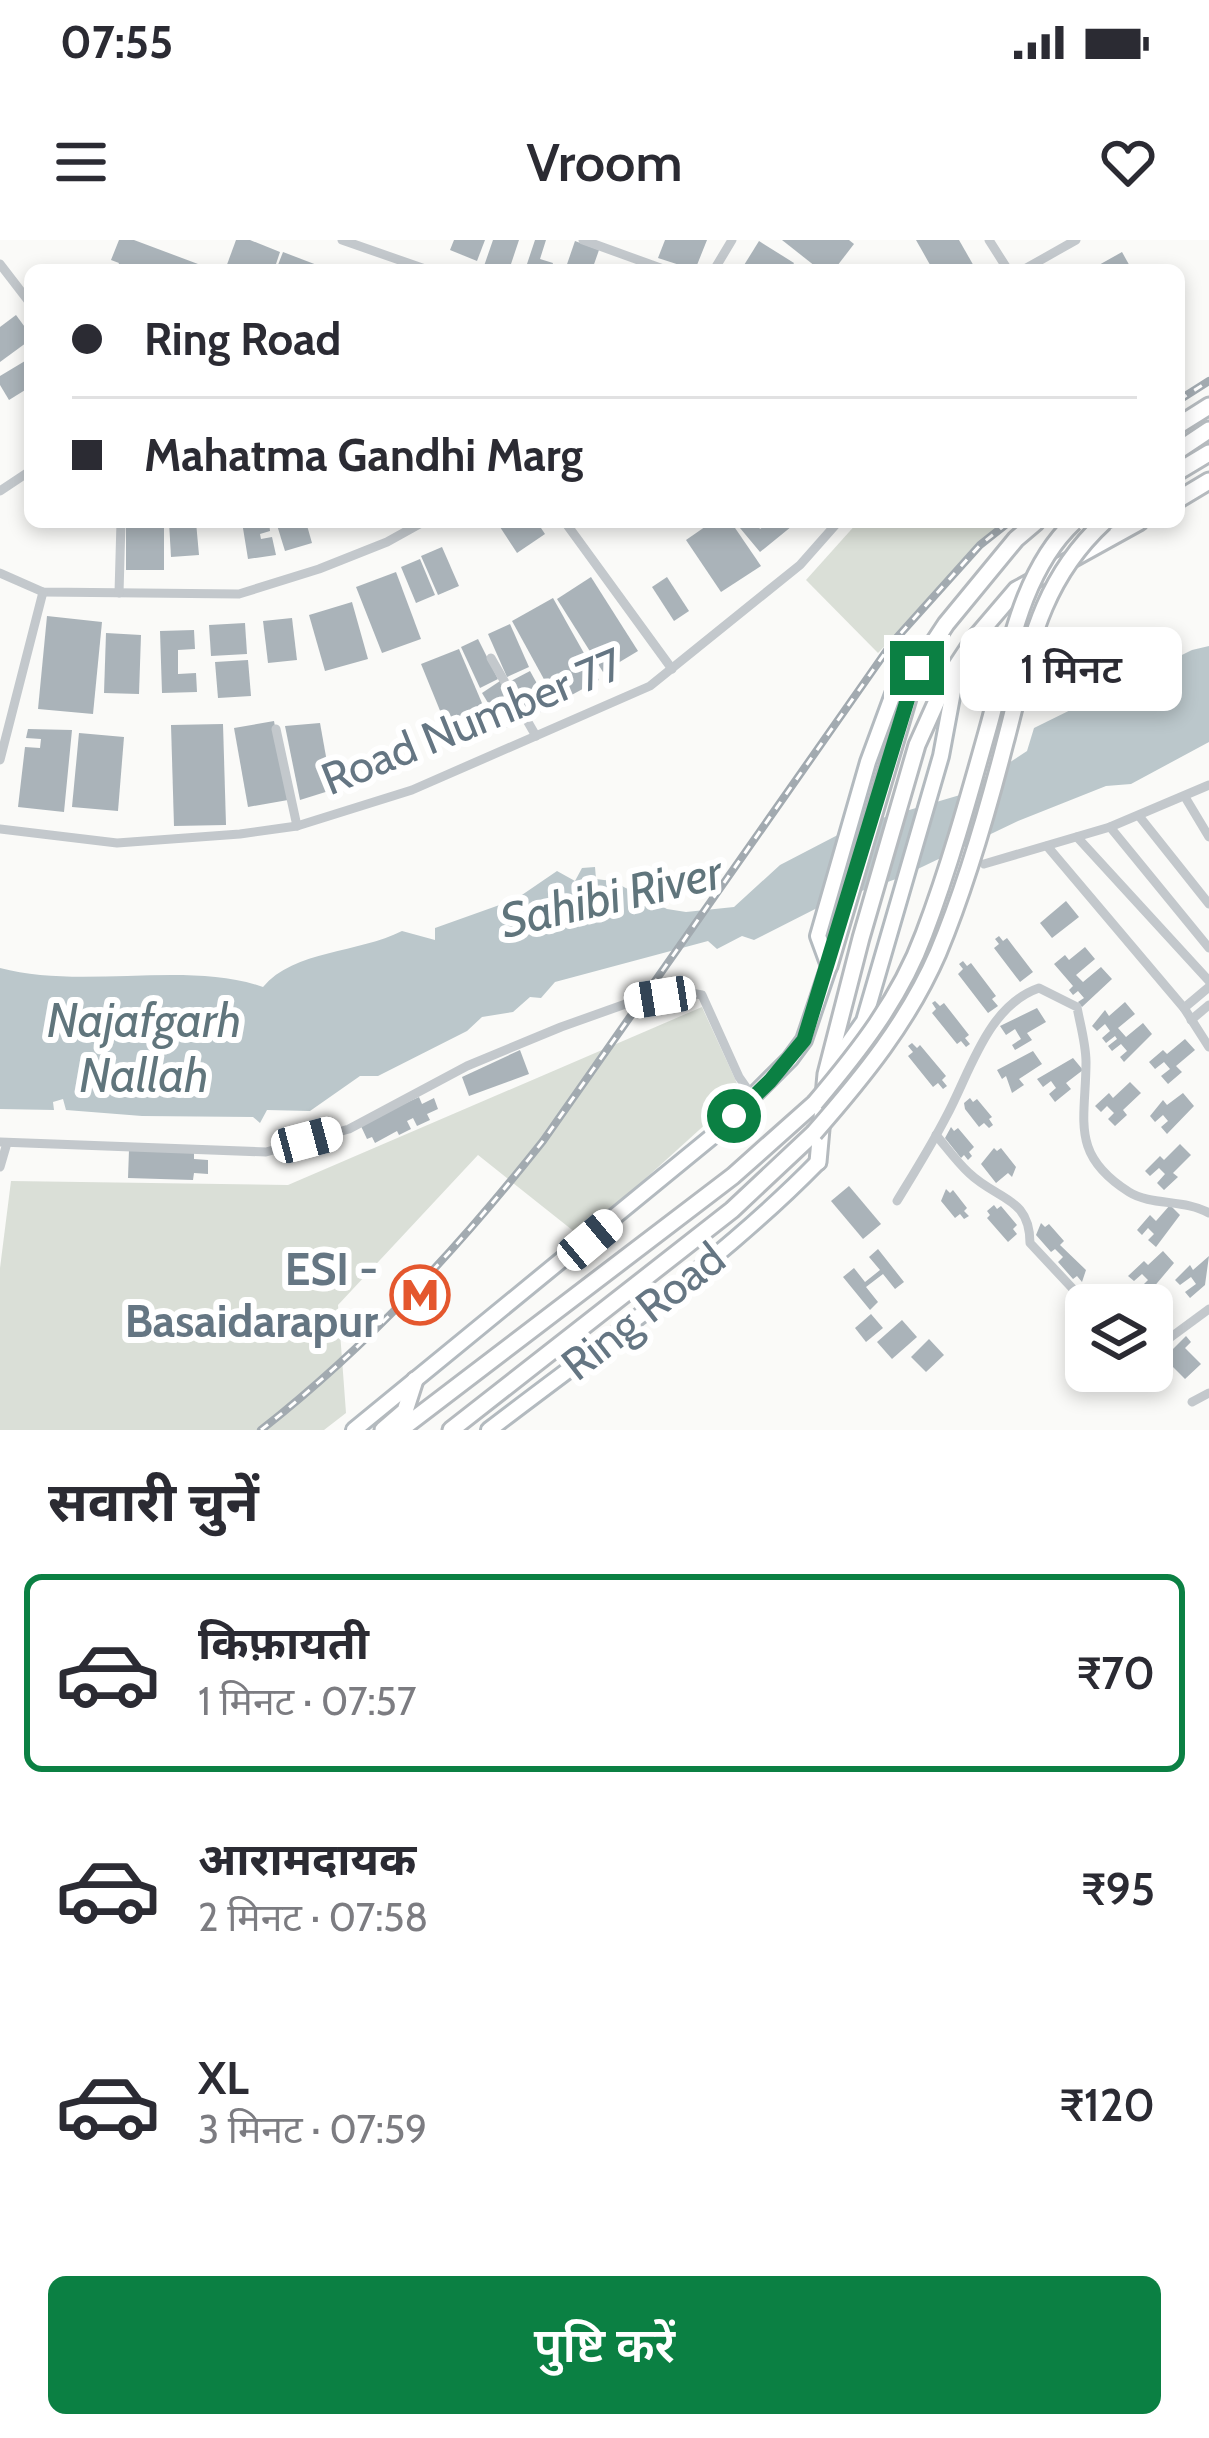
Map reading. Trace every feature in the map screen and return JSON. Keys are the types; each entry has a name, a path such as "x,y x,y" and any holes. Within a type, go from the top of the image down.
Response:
{"main road":[{"path":"829,966 818,936 862,781 896,686 1029,528"},
{"path":"400,1430 733,1176 815,1103 861,1050 923,940 1027,596 1050,550 1069,528"},
{"path":"451,1430 732,1210 793,1156 879,1059 920,990 960,892 1004,750 1035,622 1076,550 1098,528"},
{"path":"818,1162 826,1074 917,745 957,665 1016,590 1128,528"},
{"path":"829,966 925,654"},
{"path":"826,1074 864,1021 940,756 957,665"},
{"name":"Ring Road","path":"354,1430 590,1240 754,1096 804,1040 829,966"},
{"name":"Ring Road","path":"489,1430 654,1307 755,1224 818,1162"},
{"path":"383,1430 405,1411 415,1380"}],"street":[{"path":"342,240 411,264"},
{"path":"583,240 649,264"},
{"path":"1033,264 1076,240"},
{"path":"0,264 24,295"},
{"path":"118,592 122,528"},
{"path":"0,573 43,592 239,594 319,569 412,528"},
{"path":"569,528 672,669"},
{"name":"Road Number 77","path":"0,830 117,843 297,826 412,790 650,686 800,565 833,528"},
{"path":"0,760 43,592"},
{"path":"491,658 536,736"},
{"path":"276,728 297,826"},
{"path":"984,864 1110,827 1209,785"},
{"path":"1184,797 1209,837"},
{"path":"1139,816 1209,904"},
{"path":"1110,827 1209,948"},
{"path":"1077,837 1209,984 1184,1008"},
{"path":"1047,845 1184,1008 1209,1047"},
{"path":"897,1201 988,1031 1023,994 1039,988 1077,1007 1087,1059 1083,1141 1099,1167 1133,1196 1196,1205 1209,1213"},
{"path":"0,1167 3,1142 266,1152 349,1129 466,1066 561,1027 634,1001 686,992 702,995 739,1077 754,1096"},
{"path":"1191,1020 1209,1005"},
{"path":"936,1135 967,1172 1021,1208 1030,1223 1030,1243 1068,1284"},
{"path":"1173,1336 1209,1310"},
{"path":"1192,1402 1209,1393"}],"shaded area":[{"path":"853,528 997,528 878,653 806,580"},
{"path":"702,1007 741,1092 581,1237 478,1155 338,1305 346,1413 324,1430 0,1430 0,1268 11,1181 288,1185"}],"water":[{"name":"Najafgarh Nallah","path":"1209,646 1209,742 1131,784 1106,786 1018,821 899,878 827,903 754,940 742,936 717,949 708,941 555,982 541,998 530,997 513,1012 482,1017 467,1031 378,1076 360,1076 310,1111 267,1110 260,1123 253,1117 66,1110 63,1099 53,1102 54,1110 0,1109 0,968 65,976 202,976 263,987 309,959 402,931 435,940 435,928 516,899 557,871 575,881 582,868 595,867 596,879 612,881 667,909 734,907 780,865 855,826 960,795 1027,751 1034,728"}],"building":[{"path":"119,240 134,240 198,264 119,264 111,260"},
{"path":"236,240 250,240 280,252 276,264 227,264"},
{"path":"454,240 485,240 477,261 450,250"},
{"path":"493,240 519,240 511,264 485,264"},
{"path":"535,240 546,240 540,259 553,264 527,264"},
{"path":"665,240 707,240 697,264 658,258"},
{"path":"782,240 849,240 854,244 839,264 812,264"},
{"path":"916,240 959,240 973,264 930,264"},
{"path":"575,241 599,250 594,264 567,264"},
{"path":"759,241 794,263 793,264 745,264"},
{"path":"283,252 314,264 278,264"},
{"path":"1122,252 1129,264 1101,264"},
{"path":"16,315 24,326 24,344 0,362 0,327"},
{"path":"24,362 24,391 9,400 0,376"},
{"path":"126,528 164,528 164,570 126,570"},
{"path":"169,528 197,528 199,555 171,557"},
{"path":"243,528 270,528 260,534 261,539 272,537 276,555 248,559"},
{"path":"278,528 308,528 312,543 285,551"},
{"path":"501,528 541,528 545,534 517,553"},
{"path":"703,528 735,528 761,566 721,592 686,540"},
{"path":"740,528 790,528 760,552"},
{"path":"442,547 459,586 438,595 421,556"},
{"path":"420,559 435,595 416,603 401,567"},
{"path":"396,572 421,639 382,653 356,587"},
{"path":"591,577 638,651 603,672 557,599"},
{"path":"667,577 689,611 674,621 652,587"},
{"path":"553,598 599,680 557,703 512,621"},
{"path":"352,602 368,659 325,671 309,615"},
{"path":"47,616 102,622 93,714 38,709"},
{"path":"292,618 297,660 268,663 263,621"},
{"path":"245,623 247,654 211,656 209,625"},
{"path":"510,624 529,667 507,677 488,634"},
{"path":"194,630 195,649 178,650 178,674 196,673 197,692 162,693 160,631"},
{"path":"106,633 141,635 139,694 104,693"},
{"path":"478,639 498,679 480,688 461,647"},
{"path":"459,649 493,729 454,745 421,664"},
{"path":"248,660 251,696 218,698 215,662"},
{"path":"530,671 550,707 531,717 511,681"},
{"path":"500,681 523,718 504,729 482,693"},
{"path":"274,721 288,800 248,807 234,728"},
{"path":"320,723 332,790 300,800 285,726"},
{"path":"223,724 226,825 174,826 171,725"},
{"path":"28,729 72,730 64,812 18,807 25,747 40,748 41,739 26,738"},
{"path":"79,733 124,737 118,811 72,807"},
{"path":"1066,901 1079,917 1052,938 1040,923"},
{"path":"999,936 1003,941 1007,938 1033,972 1020,982 994,948"},
{"path":"1085,947 1095,959 1076,975 1083,982 1101,967 1112,979 1082,1007 1078,1002 1084,998 1078,991 1073,995 1069,990 1073,986 1054,964 1065,955 1069,960"},
{"path":"963,961 967,966 971,963 996,996 992,999 998,1006 988,1013 958,974"},
{"path":"935,1001 940,1006 944,1003 969,1035 966,1047 961,1041 957,1044 932,1013"},
{"path":"1125,1002 1135,1014 1118,1028 1126,1037 1143,1023 1152,1034 1124,1062 1120,1057 1127,1051 1121,1044 1112,1051 1108,1046 1115,1036 1106,1043 1102,1038 1110,1031 1105,1024 1097,1031 1092,1026 1105,1010 1109,1016"},
{"path":"1037,1008 1046,1022 1027,1033 1032,1040 1015,1050 1012,1045 1021,1039 1015,1029 1006,1035 1000,1026"},
{"path":"1185,1039 1195,1050 1176,1066 1182,1072 1168,1084 1161,1076 1170,1069 1164,1062 1155,1069 1149,1062"},
{"path":"912,1043 917,1048 920,1045 946,1076 943,1089 938,1083 933,1087 908,1056 913,1052 908,1046"},
{"path":"520,1050 529,1074 469,1096 462,1077"},
{"path":"1033,1051 1042,1064 1019,1079 1024,1085 1012,1093 1006,1076 1002,1079 997,1070"},
{"path":"1073,1058 1083,1070 1066,1083 1071,1089 1055,1102 1049,1094 1056,1088 1051,1081 1043,1087 1037,1079"},
{"path":"1130,1082 1141,1093 1123,1110 1127,1115 1115,1126 1108,1119 1114,1113 1107,1106 1101,1112 1095,1106"},
{"path":"1183,1093 1194,1106 1167,1134 1161,1127 1168,1121 1163,1115 1155,1122 1150,1116 1163,1100 1167,1105"},
{"path":"419,1097 422,1104 434,1098 438,1109 427,1114 430,1120 417,1126 413,1118 407,1121 411,1129 399,1135 397,1131 375,1143 372,1137 367,1139 360,1124"},
{"path":"970,1098 977,1099 992,1117 989,1128 984,1123 979,1127 965,1109"},
{"path":"951,1127 958,1128 974,1147 968,1160 945,1138"},
{"path":"1180,1144 1191,1155 1164,1190 1157,1183 1165,1174 1159,1168 1150,1176 1145,1171"},
{"path":"994,1148 1001,1148 1016,1167 1012,1177 1008,1173 996,1183 981,1164"},
{"path":"129,1150 194,1152 194,1159 208,1160 208,1174 194,1173 193,1180 128,1178"},
{"path":"849,1186 881,1224 863,1239 831,1201"},
{"path":"946,1189 953,1190 969,1216 955,1218 941,1201"},
{"path":"994,1205 1001,1206 1017,1225 1013,1229 1017,1234 1008,1242 987,1218"},
{"path":"1170,1205 1180,1215 1156,1247 1148,1240 1154,1234 1148,1228 1142,1235 1137,1230 1150,1215 1156,1221"},
{"path":"1041,1223 1049,1224 1064,1241 1060,1245 1086,1270 1082,1282 1077,1276 1073,1279 1058,1262 1063,1257 1055,1249 1051,1252 1036,1235"},
{"path":"878,1249 904,1282 895,1289 883,1274 866,1287 878,1302 870,1310 843,1277 854,1268 865,1282 880,1270 869,1257"},
{"path":"1163,1251 1174,1263 1156,1284 1144,1284 1148,1280 1142,1274 1134,1281 1128,1276 1144,1261 1148,1265"},
{"path":"1209,1256 1205,1285 1190,1298 1185,1292 1196,1284 1191,1277 1180,1285 1175,1280 1190,1265 1193,1270"},
{"path":"871,1314 883,1328 866,1342 855,1328"},
{"path":"902,1320 917,1337 892,1359 877,1342"},
{"path":"1186,1336 1191,1342 1185,1348 1201,1364 1185,1379 1173,1367 1173,1349"},
{"path":"929,1339 944,1355 926,1372 911,1357"}],"railway":[{"path":"1185,396 1209,381"},
{"path":"261,1430 375,1330 511,1180 892,643 980,545 1001,528"}],"place":[{"name":"ESI - Basaidarapur","path":"420,1295"}],"route":[{"path":"734,1116 804,1040 917,668"}],"water label":[{"name":"Sahibi River","path":"611,896"}]}
